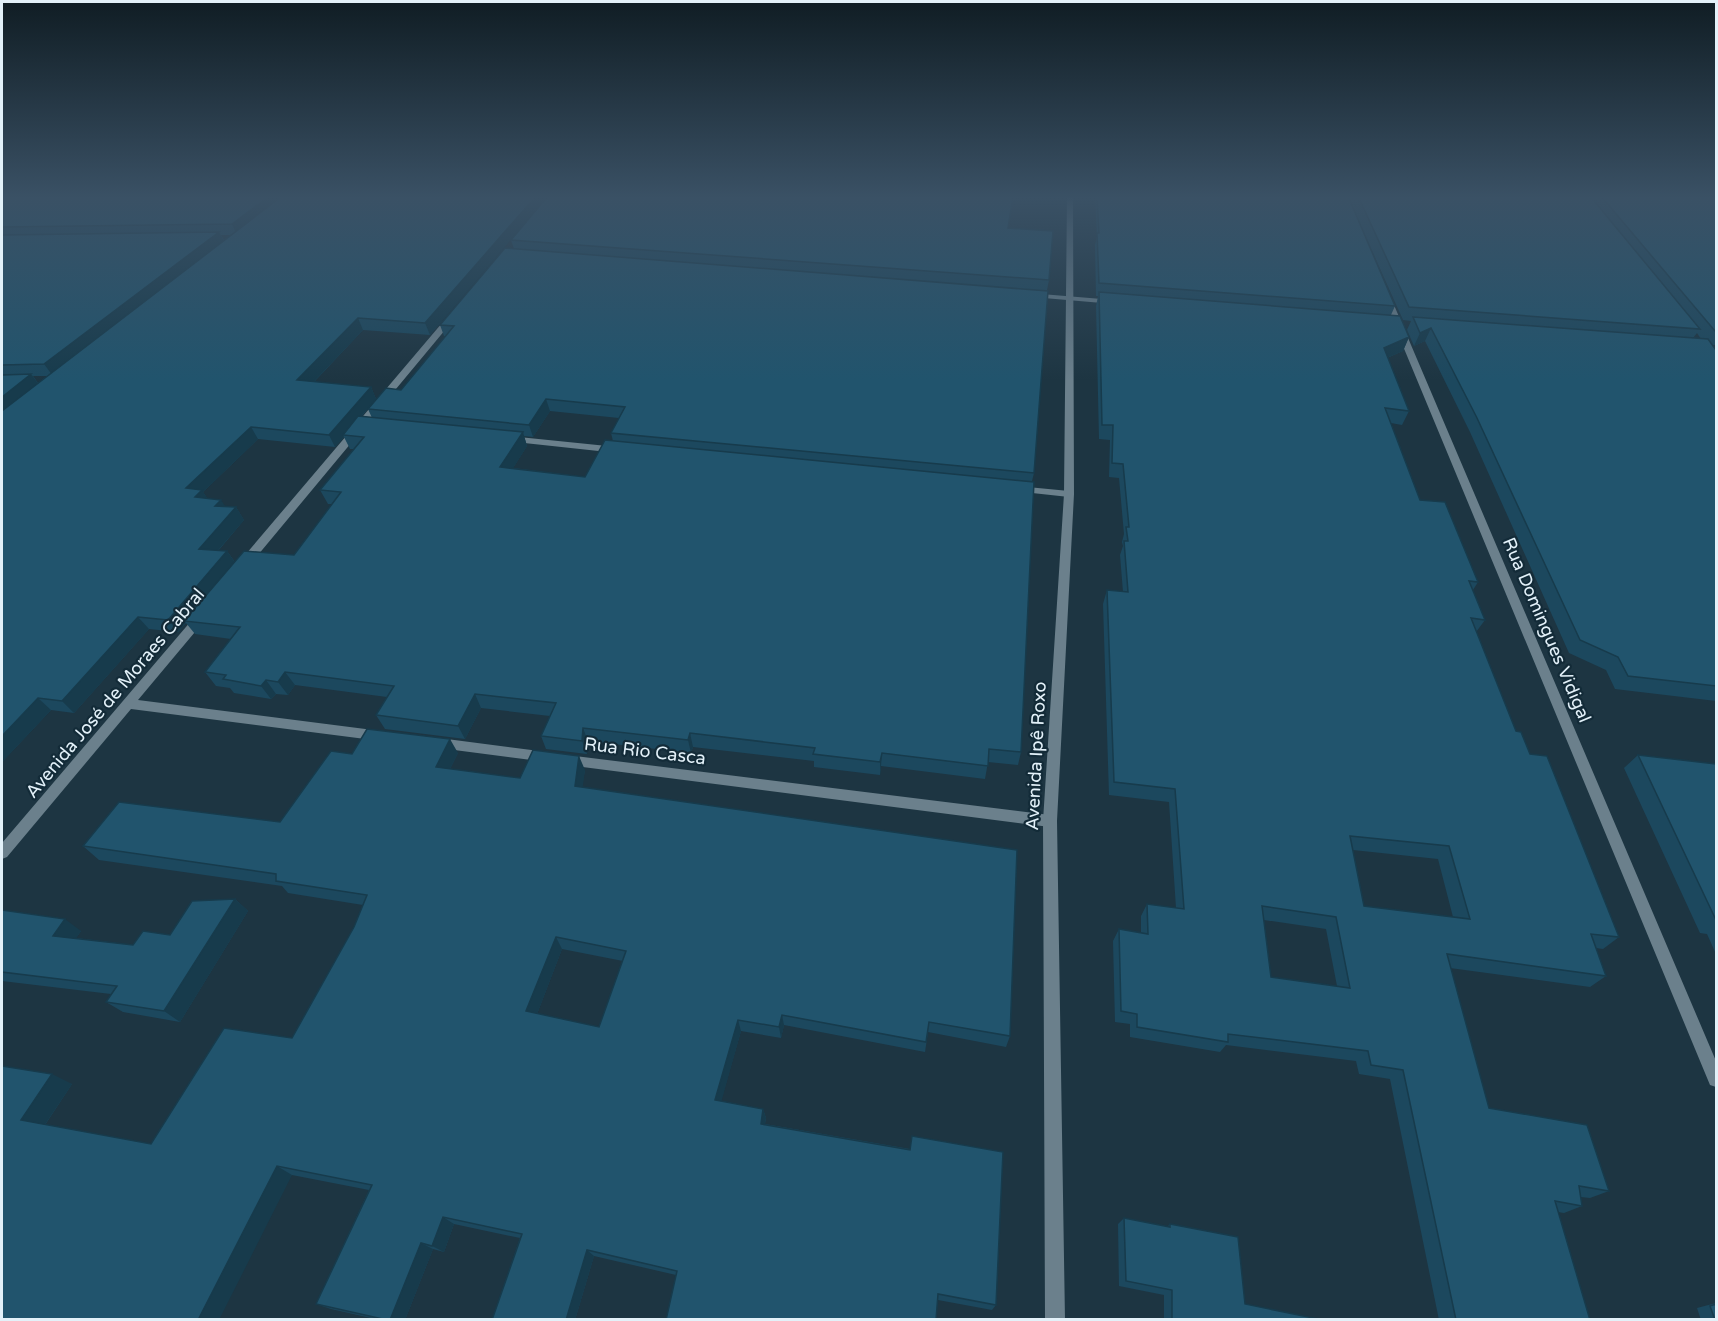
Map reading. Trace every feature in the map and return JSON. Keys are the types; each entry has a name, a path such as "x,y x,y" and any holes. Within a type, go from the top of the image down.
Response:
{"street":[{"name":"Avenida Ipê Roxo","path":"1055,1320 1050,821 1070,494 1070,258"},
{"name":"Rua Domingues Vidigal","path":"1384,291 1716,1079"},
{"path":"1027,295 1121,302"},
{"path":"233,578 360,424 459,309"},
{"path":"360,424 372,426"},
{"path":"502,438 632,451"},
{"path":"1010,488 1070,494"},
{"name":"Avenida José de Moraes Cabral","path":"2,853 211,605"},
{"path":"129,704 400,738"},
{"name":"Rua Rio Casca","path":"424,741 1050,821"}],"building":[{"path":"2,258 185,258 44,364 2,365"},
{"path":"202,258 482,258 425,323 358,318 297,380 371,387 329,435 251,427 186,488 202,490 195,497 221,500 215,506 236,507 199,549 227,551 168,620 138,617 62,701 38,698 2,736 2,411"},
{"path":"497,258 627,258 1048,291 1034,473 611,433 625,407 546,399 529,425 368,409 386,388 401,390 454,326 440,325"},
{"path":"748,258 1051,258 1049,280"},
{"path":"1098,258 1374,258 1395,306 1099,283"},
{"path":"1386,258 1641,258 1700,329 1409,307"},
{"path":"1653,258 1716,258 1715,331"},
{"path":"1099,292 1400,316 1409,337 1384,348 1409,411 1385,408 1420,500 1445,502 1478,582 1469,581 1485,620 1471,618 1516,731 1521,732 1530,754 1547,756 1619,937 1591,934 1606,976 1447,954 1489,1108 1587,1125 1609,1191 1579,1186 1582,1206 1555,1201 1590,1320 1456,1320 1403,1070 1371,1065 1368,1051 1228,1034 1228,1042 1137,1027 1137,1014 1121,1011 1119,929 1148,934 1147,904 1184,909 1175,789 1114,782 1107,590 1128,592 1124,541 1128,541 1126,527 1129,527 1123,464 1112,463 1113,425 1102,425","holes":["1350,836 1449,846 1470,919 1364,906","1262,906 1336,917 1350,988 1271,977"]},
{"path":"1413,317 1708,339 1716,350 1716,686 1628,676 1618,657 1580,640 1477,418 1431,328 1420,333"},
{"path":"31,374 2,397 2,375"},
{"path":"358,416 523,432 500,467 585,477 605,440 1034,482 1021,752 989,749 988,766 882,753 880,762 813,754 815,748 690,733 688,740 583,728 582,741 541,736 556,703 475,694 458,726 376,715 394,686 285,672 278,682 266,680 261,686 223,679 226,675 205,672 240,627 184,621 244,551 294,555 341,492 320,490 364,437 343,435"},
{"path":"367,729 450,739 436,767 520,778 533,750 579,756 575,786 1017,850 1010,1036 929,1022 926,1042 782,1015 779,1027 738,1020 715,1100 763,1109 761,1124 910,1150 912,1136 1003,1152 996,1305 938,1294 936,1320 666,1320 677,1271 587,1250 566,1320 492,1320 522,1234 443,1217 432,1246 421,1243 390,1320 387,1320 316,1304 372,1185 277,1166 198,1320 2,1320 2,1066 52,1074 21,1120 151,1144 224,1028 292,1038 354,927 367,895 276,881 276,874 83,846 119,802 280,822 331,751 352,754","holes":["556,937 626,951 599,1027 526,1011"]},
{"path":"1638,755 1716,764 1716,920"},
{"path":"235,899 164,1011 106,1002 117,986 2,972 2,910 65,919 53,936 133,945 143,931 170,935 192,901"},
{"path":"1124,1218 1238,1237 1245,1304 1323,1320 1172,1320 1172,1290 1126,1281"},
{"path":"1716,1304 1716,1320 1715,1320 1710,1306"}]}
